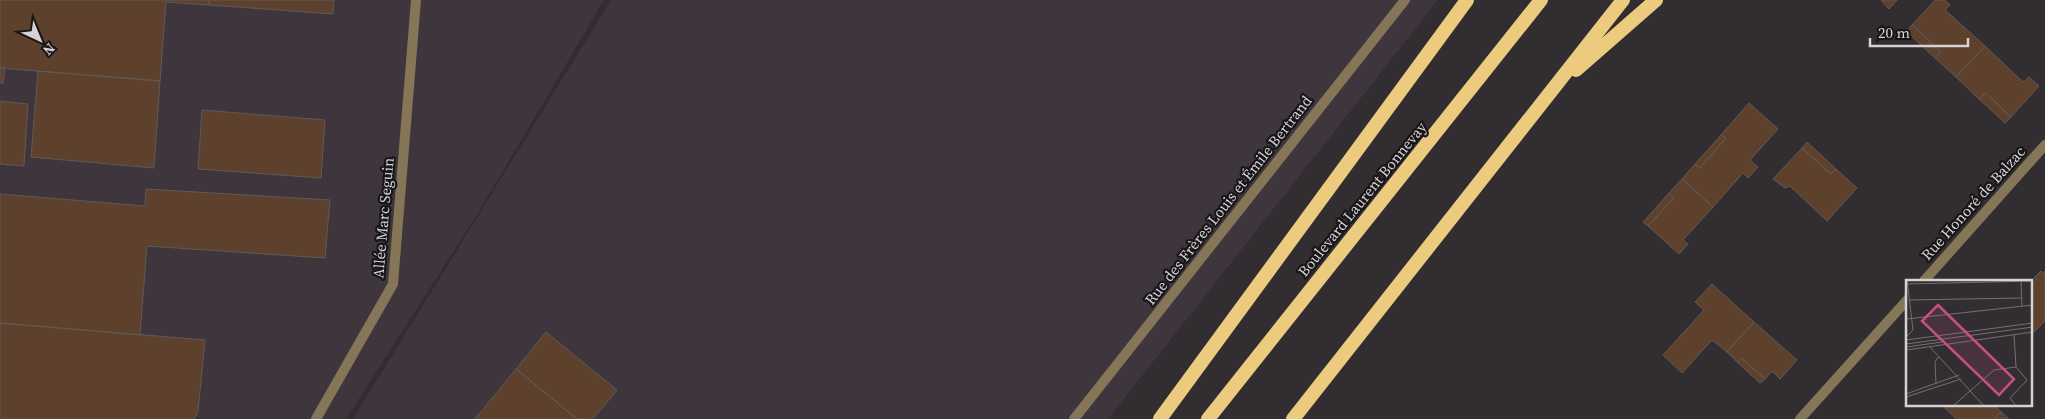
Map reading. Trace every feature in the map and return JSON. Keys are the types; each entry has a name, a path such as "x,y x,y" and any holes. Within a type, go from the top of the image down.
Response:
{"highway":[{"path":"1160,419 1467,0"},
{"name":"Boulevard Laurent Bonnevay","path":"1208,419 1541,0"},
{"path":"1294,419 1623,0"},
{"path":"1549,93 1656,0"}],"street":[{"name":"Allée Marc Seguin","path":"316,419 393,284 416,0"},
{"name":"Rue des Frères Louis et Émile Bertrand","path":"1074,419 1405,0"},
{"name":"Rue Honoré de Balzac","path":"1925,280 2045,145"},
{"path":"1800,419 1906,301"}],"shaded area":[{"path":"0,0 604,0 477,215 346,419 0,419"},
{"path":"611,0 1438,0 1108,419 353,419"}],"building":[{"path":"0,0 209,0 209,5 166,2 160,81 0,68"},
{"path":"209,0 334,0 333,14 209,5"},
{"path":"1881,0 1897,0 1889,9"},
{"path":"1935,0 1945,0 1950,5 1945,10 1985,46 1956,77 1935,58 1941,52 1912,25"},
{"path":"1912,25 1941,52 1935,58 1906,31"},
{"path":"1985,46 2023,82 2029,77 2039,86 2011,117 1986,93 1979,99 1956,77"},
{"path":"0,68 5,68 3,83 0,83"},
{"path":"38,71 160,81 154,168 31,157"},
{"path":"1986,93 2011,117 2005,123 1979,99"},
{"path":"0,101 28,104 24,166 0,164"},
{"path":"1749,103 1778,129 1750,160 1758,167 1748,178 1743,173 1713,207 1682,179 1695,164 1700,168 1726,138 1721,135"},
{"path":"202,110 325,120 321,178 198,169"},
{"path":"1721,135 1726,138 1700,168 1695,164"},
{"path":"1807,142 1836,169 1831,174 1802,148"},
{"path":"1802,148 1831,174 1836,169 1857,188 1827,221 1790,186 1785,188 1773,179"},
{"path":"1682,179 1713,207 1683,240 1688,244 1679,254 1648,226 1674,198 1669,193"},
{"path":"146,189 330,200 325,258 147,246 140,335 0,323 0,194 145,206"},
{"path":"1669,193 1674,198 1648,226 1643,222"},
{"path":"2041,271 2043,273 2045,271 2045,321 2032,334 2032,284 2036,280 2034,278"},
{"path":"1712,284 1754,322 1727,352 1712,340 1682,373 1663,355 1704,310 1695,302"},
{"path":"1754,322 1797,360 1780,379 1772,371 1765,379 1741,358 1737,362 1727,352"},
{"path":"0,323 205,340 198,412 194,419 0,419"},
{"path":"546,332 617,390 593,419 577,419 516,369"},
{"path":"1741,358 1765,379 1760,383 1737,362"},
{"path":"516,369 577,419 475,419"},
{"path":"1943,406 1995,406 2001,412 1994,419 1956,419"},
{"path":"2001,412 2009,419 1994,419"}]}
